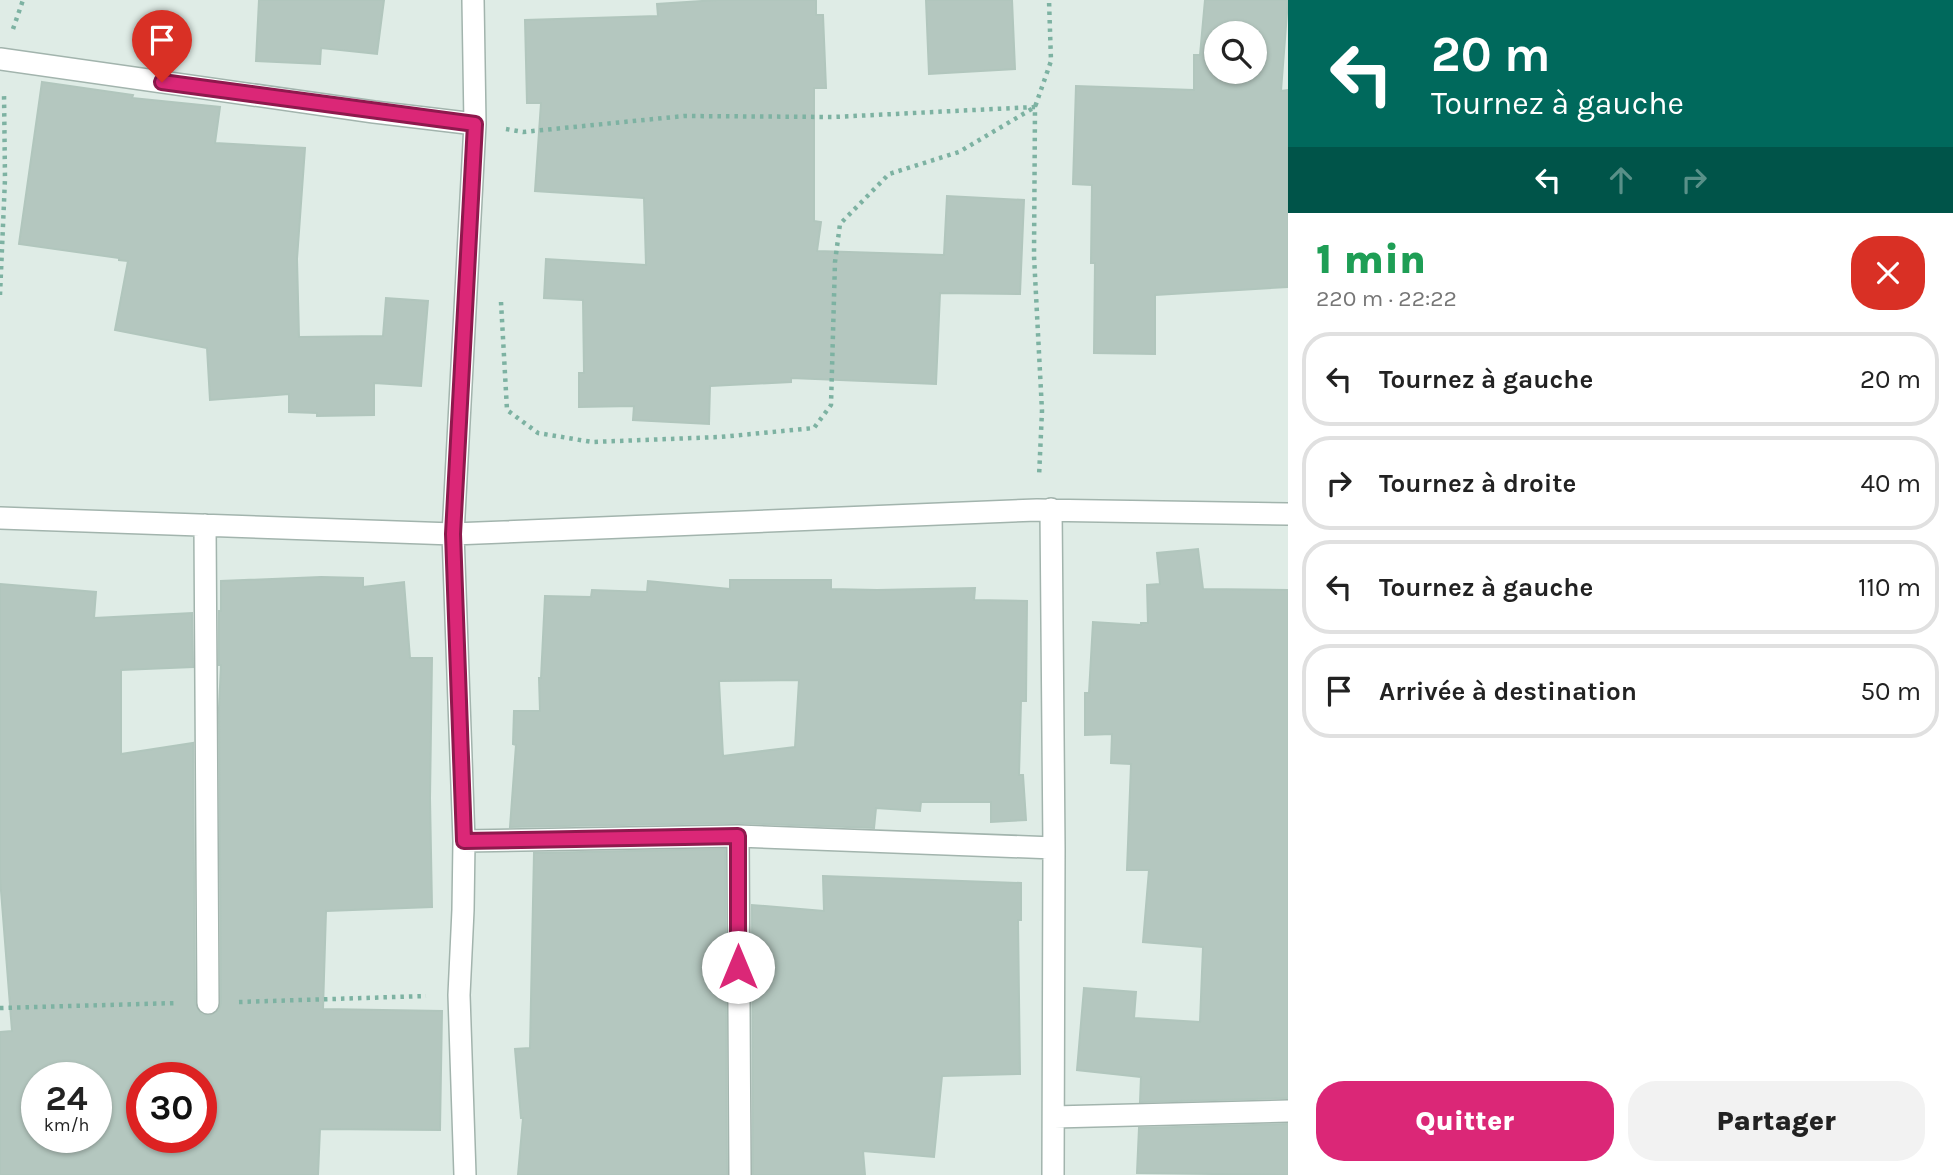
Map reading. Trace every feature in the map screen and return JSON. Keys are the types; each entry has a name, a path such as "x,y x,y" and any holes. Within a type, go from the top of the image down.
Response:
{"street":[{"path":"464,1175 459,995 464,841 453,534 475,124 473,0"},
{"path":"2,59 475,124"},
{"path":"1044,510 1054,848 1053,1175"},
{"path":"0,518 453,534 1044,510 1288,514"},
{"path":"205,525 208,1003"},
{"path":"464,841 738,836 1054,848"},
{"path":"738,836 740,1175"},
{"path":"1054,1117 1288,1111"}],"path":[{"path":"0,295 5,179 2,59 23,0"},
{"path":"1044,510 1034,256 1035,107 1051,61 1049,0"},
{"path":"475,124 523,132 684,116 833,117 1035,107"},
{"path":"501,293 507,410 538,433 592,442 720,437 814,428 831,405 835,262 840,224 889,174 959,152 1035,107"}],"building":[{"path":"259,0 384,0 377,54 321,48 320,64 256,61"},
{"path":"717,0 816,0 816,15 823,15 826,88 814,88 814,221 821,222 817,251 944,255 947,196 1024,200 1020,294 940,293 936,384 791,378 791,382 710,386 709,424 633,420 634,406 579,407 579,373 584,373 583,300 544,298 546,259 646,265 644,198 535,191 541,103 527,103 525,20 658,16 657,4"},
{"path":"926,0 1012,0 1015,69 929,74"},
{"path":"1205,0 1288,0 1281,91 1288,90 1288,287 1155,295 1155,354 1094,353 1092,185 1073,184 1076,86 1194,90 1194,55 1200,55"},
{"path":"42,82 133,95 132,98 220,107 215,143 305,148 297,259 299,337 383,336 386,298 428,301 421,386 374,383 374,415 317,416 317,413 289,412 289,394 210,400 207,348 115,330 128,261 19,244"},
{"path":"1198,549 1203,589 1288,590 1288,1098 1140,1102 1141,1077 1077,1070 1084,988 1136,992 1134,1018 1200,1022 1203,947 1143,942 1149,870 1127,870 1131,764 1111,763 1112,734 1085,735 1085,693 1089,693 1093,622 1141,625 1148,623 1147,585 1160,584 1157,553"},
{"path":"363,578 363,587 404,582 410,658 432,658 432,907 326,911 323,1009 442,1011 440,1130 320,1129 318,1175 0,1175 0,1032 12,1031 0,878 0,584 96,592 94,618 192,613 193,667 121,670 121,754 193,743 195,1003 201,1014 209,1016 219,1010 221,1003 221,581"},
{"path":"730,580 831,580 831,589 975,588 974,600 1027,601 1026,701 1021,701 1019,775 1023,775 1026,820 991,822 991,802 921,802 920,811 876,808 874,828 738,823 510,827 516,745 513,744 514,711 540,711 539,678 545,596 591,597 592,590 647,592 648,581 730,589","holes":["799,680 795,747 723,756 719,681"]},
{"path":"725,849 727,1175 518,1175 523,1118 515,1049 530,1048 534,853"},
{"path":"823,876 1021,883 1021,920 1018,920 1020,1074 942,1076 934,1157 863,1151 865,1175 753,1175 752,905 824,911"},
{"path":"1288,1124 1288,1175 1137,1173 1139,1128"}],"route":[{"path":"162,82 475,124 453,534 464,841 738,836 738,967"}]}
